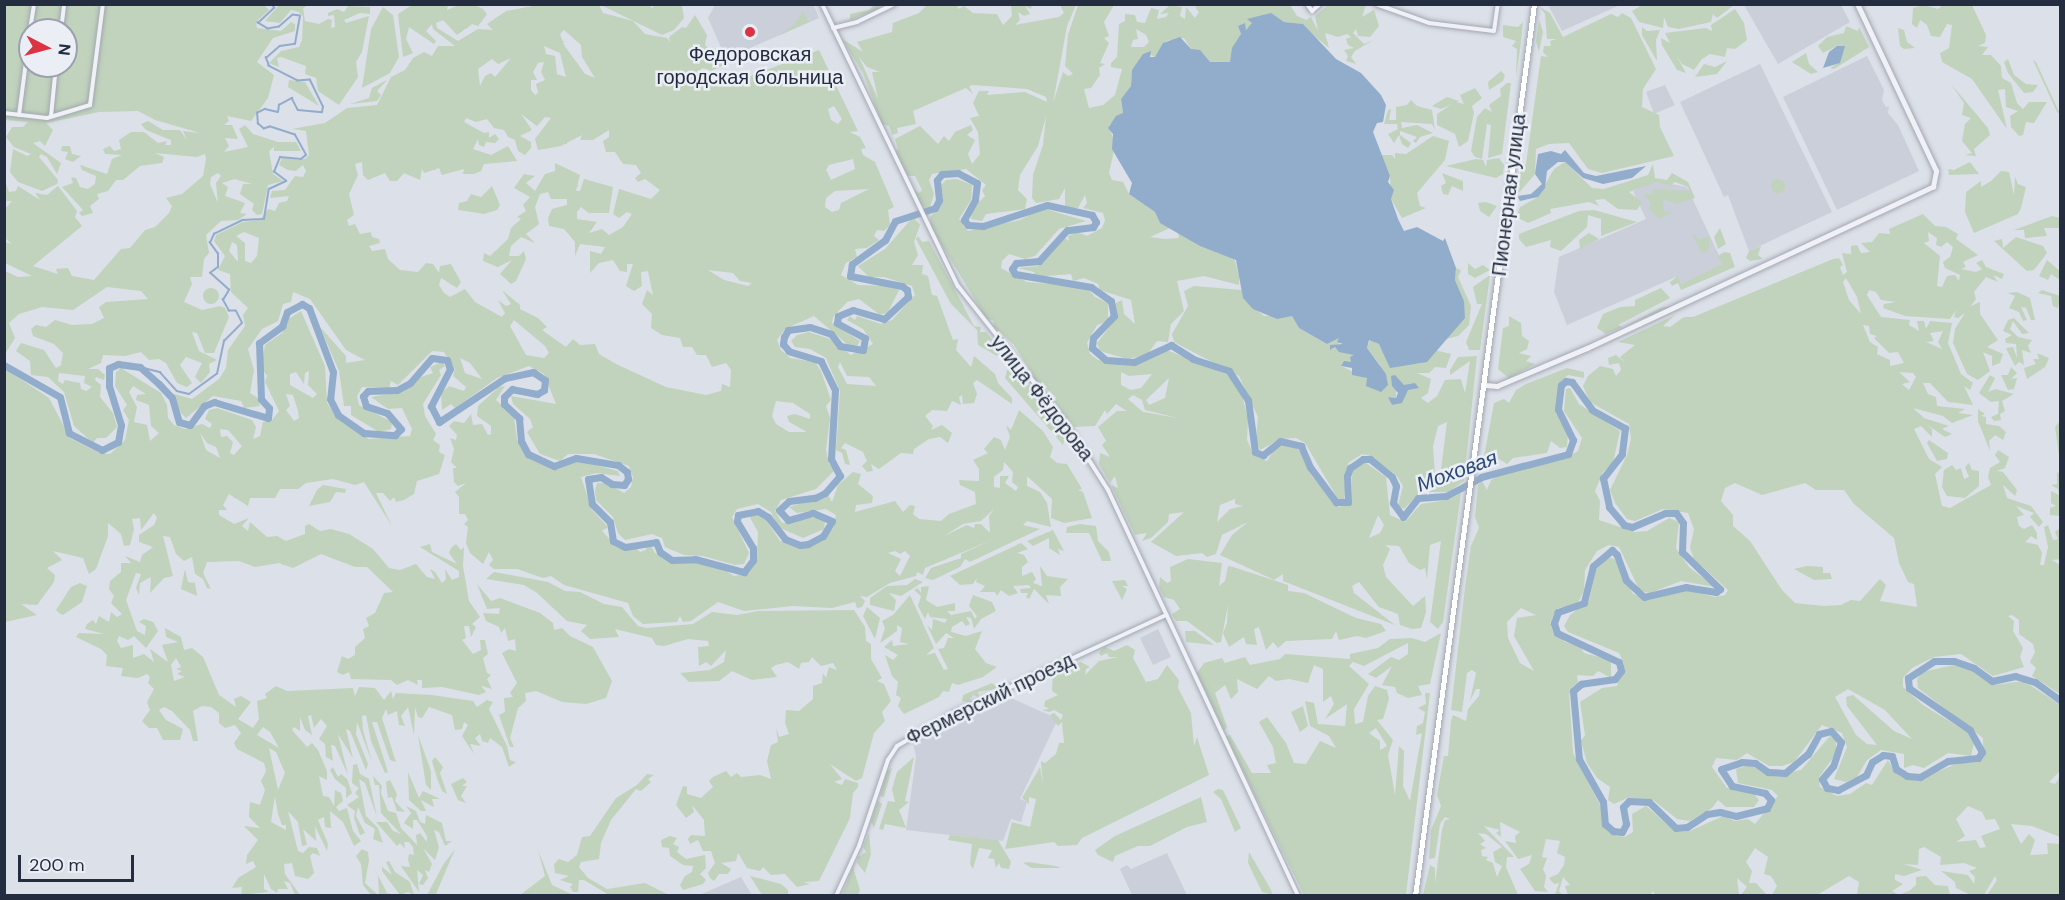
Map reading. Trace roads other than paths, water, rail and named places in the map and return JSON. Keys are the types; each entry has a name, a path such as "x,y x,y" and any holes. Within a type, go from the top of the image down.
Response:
{"main road":[{"name":"Пионерная улица","path":"1415,896 1485,385 1534,4"}],"street":[{"path":"4,113 51,116 85,107 92,101 103,4"},
{"name":"улица Фёдорова","path":"822,4 927,226 964,297 1088,455 1298,896"},
{"path":"833,28 857,22 894,4"},
{"path":"1307,4 1311,10 1320,4"},
{"path":"1376,4 1429,23 1494,31 1498,4"},
{"path":"1485,385 1497,386 1516,378 1747,276 1929,191 1937,178 1857,4"},
{"path":"19,115 24,78"},
{"path":"51,116 55,78"},
{"name":"Фермерский проезд","path":"836,896 859,846 888,759 904,740 954,713 1166,615"}],"water":[{"path":"1271,13 1284,22 1303,24 1336,59 1361,73 1381,95 1386,105 1383,122 1377,123 1373,132 1390,176 1388,182 1394,190 1391,199 1398,219 1404,231 1417,227 1443,241 1445,238 1456,268 1455,280 1464,301 1465,318 1427,362 1390,368 1379,344 1369,340 1367,348 1386,374 1388,385 1381,392 1366,386 1367,378 1352,375 1352,368 1341,366 1344,361 1351,362 1350,357 1354,355 1339,352 1335,347 1330,350 1330,345 1343,344 1337,342 1339,338 1327,344 1299,328 1292,316 1277,319 1253,309 1243,298 1236,260 1200,246 1160,223 1155,212 1129,194 1132,183 1112,149 1113,134 1108,128 1116,116 1123,113 1121,99 1131,86 1132,70 1143,54 1151,51 1150,57 1155,57 1163,43 1180,37 1191,49 1200,50 1210,62 1230,62 1232,48 1241,34 1238,26 1245,23 1246,30 1252,23 1247,19"},
{"path":"1837,46 1845,46 1840,63 1823,68 1829,52"},
{"path":"1565,150 1584,173 1596,176 1646,166 1632,178 1603,184 1583,178 1565,162 1558,162 1547,171 1545,188 1538,197 1520,201 1517,196 1531,194 1542,184 1535,174 1538,154 1551,151 1561,154"},
{"path":"1395,375 1404,385 1415,383 1419,388 1408,390 1402,403 1392,405 1388,397 1396,398 1398,393 1392,386 1391,376"}],"waterway":[{"path":"140,367 160,372 177,391 189,394 217,374 224,341 242,323 236,311 229,311 223,300 229,290 210,273 218,267 218,254 210,243 214,234 243,220 264,219 269,189 286,181 274,172 280,157 301,159 306,155 295,135 270,127 264,129 258,124 257,113 265,109 278,112 279,105 292,98 298,110 322,112 323,107 310,80 298,81 269,66 266,58 280,46 295,44 300,16 293,15 279,27 268,29 258,23 274,8 272,4"},
{"name":"Моховая","path":"4,365 60,397 69,433 102,450 118,442 121,425 109,386 109,368 118,364 140,367 159,384 172,398 179,422 190,425 204,406 214,402 268,418 269,408 261,399 259,343 282,326 287,312 302,304 309,308 333,372 330,399 338,415 364,433 395,435 401,429 387,413 366,406 363,396 368,391 397,390 410,383 432,358 447,360 450,369 431,406 439,422 505,378 533,372 545,380 544,390 537,394 512,389 504,397 504,404 519,418 521,441 528,454 554,466 576,458 618,465 627,472 628,479 624,485 612,484 601,477 588,479 592,504 610,522 613,541 625,547 656,542 660,552 672,560 695,559 744,572 753,560 753,548 737,521 738,515 758,511 768,517 785,539 800,545 808,544 823,536 832,521 813,513 788,520 779,510 789,501 815,498 825,493 840,476 831,459 835,390 821,361 789,351 783,344 784,337 788,330 810,327 831,334 840,346 863,350 865,338 837,323 838,316 853,310 884,319 908,297 907,290 902,286 850,276 852,264 885,240 895,221 935,208 939,200 937,180 942,174 958,173 977,183 975,200 964,220 968,225 983,226 1047,205 1092,215 1096,222 1093,227 1067,230 1039,261 1016,263 1012,269 1015,274 1091,287 1111,301 1114,316 1093,338 1092,348 1106,360 1134,362 1171,345 1193,359 1229,371 1248,400 1255,452 1263,455 1280,441 1301,446 1310,467 1336,502 1348,502 1347,476 1350,468 1363,459 1370,459 1392,477 1396,486 1393,503 1403,517 1418,498 1446,496 1481,477 1568,454 1573,440 1558,409 1561,385 1566,381 1572,382 1592,410 1625,428 1622,454 1603,478 1609,507 1624,525 1632,527 1665,513 1676,513 1683,523 1682,552 1720,589 1716,592 1686,587 1644,597 1626,580 1617,555 1612,550 1593,566 1584,603 1558,612 1554,623 1557,633 1619,662 1621,671 1615,679 1581,684 1573,691 1579,759 1603,802 1605,824 1613,831 1622,832 1626,824 1623,807 1629,801 1649,802 1676,828 1687,827 1707,814 1720,812 1736,816 1767,808 1771,800 1765,793 1732,786 1721,769 1742,762 1755,763 1768,772 1785,773 1808,754 1819,734 1831,731 1841,742 1833,766 1822,779 1827,788 1838,790 1866,775 1872,762 1883,755 1892,756 1896,769 1907,776 1920,777 1948,761 1978,758 1982,752 1970,730 1909,688 1908,678 1934,661 1954,661 1974,668 1992,681 2015,676 2035,682 2060,700"}],"place":[{"name":"Федоровская городская больница","path":"750,32"}]}
